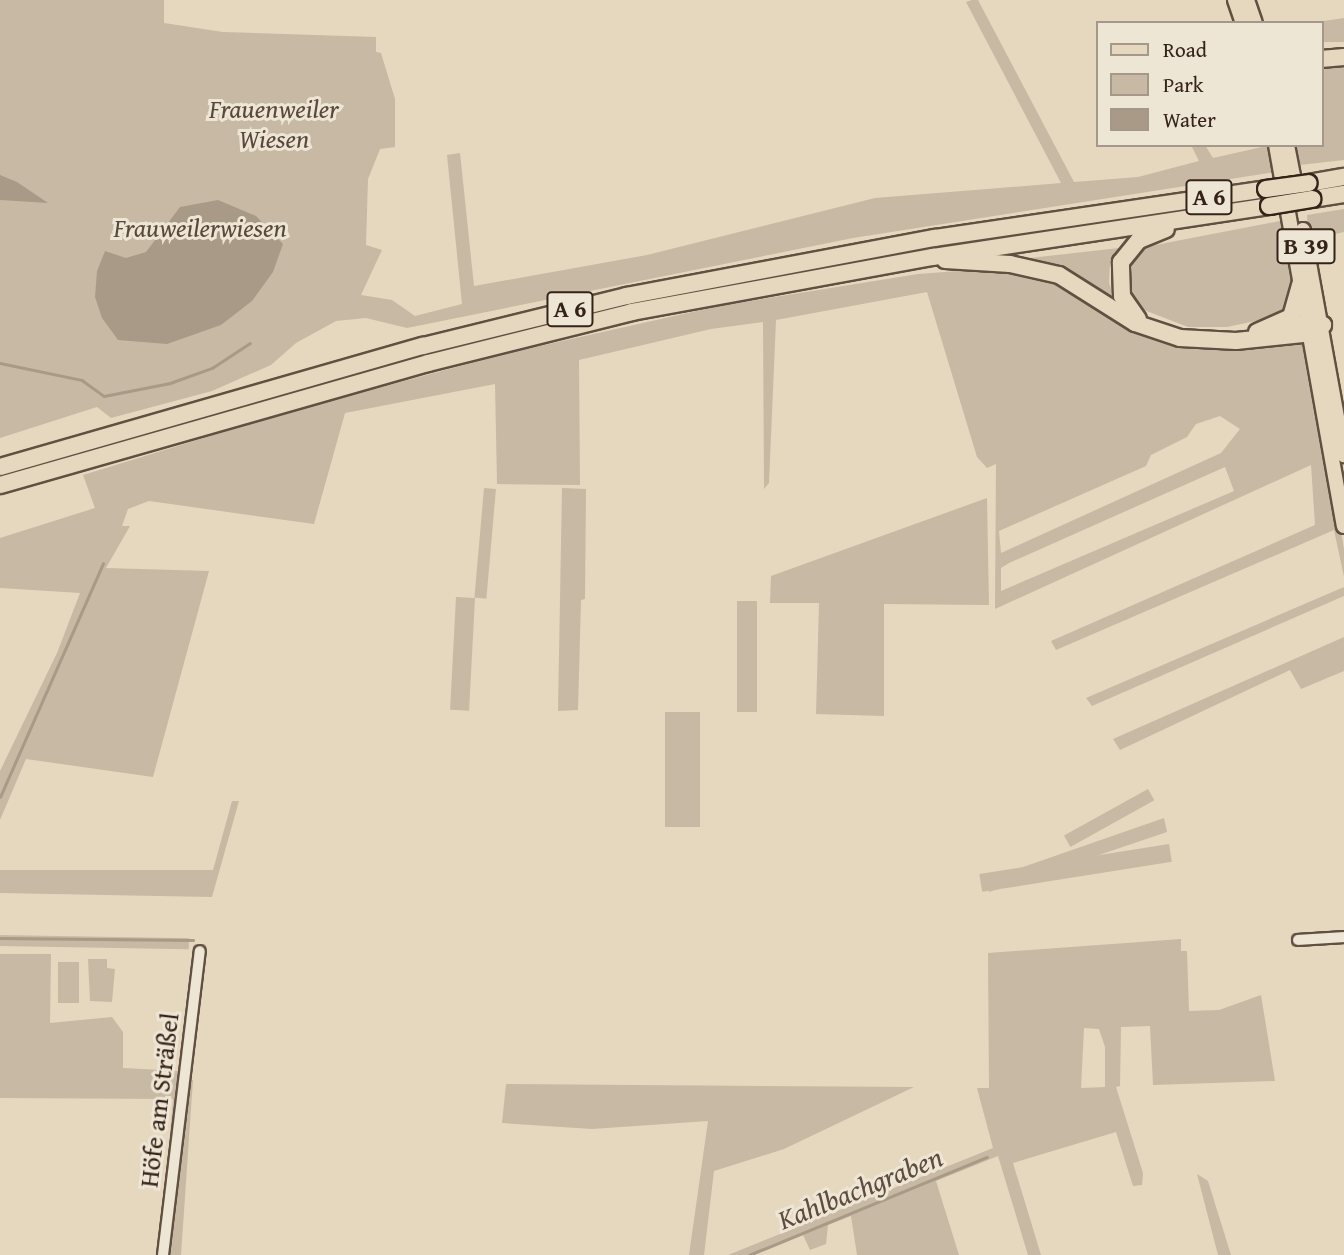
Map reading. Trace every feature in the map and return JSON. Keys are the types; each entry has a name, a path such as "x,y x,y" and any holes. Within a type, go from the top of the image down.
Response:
{"highway":[{"path":"1323,51 1344,51"},
{"path":"1323,59 1344,57"},
{"name":"A 6","path":"0,485 298,398 559,330 725,294 933,257 1269,206 1344,177"},
{"name":"A 6","path":"0,467 410,349 628,296 935,238 1266,189 1344,194"},
{"path":"1147,327 1122,296 1121,262 1150,233 1216,214"},
{"path":"933,257 1044,270 1073,281 1147,327 1196,341 1236,341 1315,326"},
{"path":"1236,341 1281,324 1295,311 1302,278"},
{"path":"1281,324 1315,326"}],"main road":[{"path":"1235,0 1242,21"},
{"path":"1247,0 1254,21"},
{"name":"B 39","path":"1276,147 1302,278 1344,455"},
{"name":"B 39","path":"1287,147 1343,514"}],"street":[{"path":"1298,940 1344,937"},
{"name":"Höfe am Sträßel","path":"163,1255 200,951"}],"green space":[{"name":"Frauweilerwiesen","path":"0,0 164,0 164,23 223,32 376,37 376,52 381,53 395,99 395,147 380,149 368,179 366,245 382,250 361,295 392,300 415,316 462,304 447,155 460,153 474,286 647,255 875,198 1061,183 966,2 972,0 978,0 1074,182 1138,177 1199,161 1192,147 1206,147 1213,158 1271,147 1276,172 853,238 407,328 366,318 336,321 296,343 271,365 212,391 111,418 97,407 0,438"},
{"path":"1344,18 1344,42 1323,42 1323,21"},
{"path":"1323,64 1344,65 1344,160 1300,165 1296,147 1323,147"},
{"path":"1344,209 1344,232 1309,240 1307,215"},
{"path":"1285,220 1296,289 1290,306 1270,318 1227,327 1188,327 1144,310 1129,290 1128,265 1145,247"},
{"path":"1119,248 1110,264 1109,283 1116,303 1065,268 1021,259"},
{"path":"998,268 1063,283 1163,340 1217,349 1279,340 1309,345 1344,549 1344,577 1334,530 1056,650 1051,641 1315,525 1311,465 995,609 996,464 987,468 977,457 927,292 776,320 769,483 764,489 763,322 711,329 579,360 580,485 497,484 495,384 345,413 314,524 149,501 128,509 122,526 130,526 106,568 209,571 153,777 26,759 0,820 0,771 57,653 80,593 0,588 0,538 95,508 83,475 292,411 513,352 719,306 918,274","holes":["1220,416 1240,429 1221,453 1001,553 999,531 1146,466 1151,455 1187,437 1196,424","1225,467 1234,491 1001,591 1001,568 1009,563"]},
{"path":"484,488 496,489 486,599 474,598"},
{"path":"562,488 586,489 585,599 581,600 578,710 558,711"},
{"path":"987,498 989,605 884,604 884,716 816,714 819,603 770,603 771,576"},
{"path":"1344,587 1344,596 1092,706 1086,698"},
{"path":"456,597 475,598 469,711 450,710"},
{"path":"737,601 757,601 757,712 737,712"},
{"path":"1344,637 1344,671 1301,689 1290,670 1120,750 1113,739"},
{"path":"665,712 700,712 700,827 665,827"},
{"path":"1148,789 1154,800 1070,847 1064,836"},
{"path":"232,801 239,801 212,897 0,893 0,870 213,870"},
{"path":"1164,818 1167,832 989,892 989,879"},
{"path":"1169,844 1172,862 982,892 979,874"},
{"path":"0,935 189,938 189,949 0,946"},
{"path":"1181,939 1181,951 1187,951 1189,1011 1219,1010 1261,995 1275,1081 1153,1085 1150,1026 1121,1027 1120,1086 1116,1087 1143,1173 1142,1185 1133,1186 1116,1132 1013,1163 1041,1255 1028,1255 998,1156 936,1181 959,1255 857,1255 851,1216 828,1225 826,1244 810,1250 803,1235 754,1255 728,1255 993,1148 977,1088 989,1088 988,953","holes":["1084,1028 1099,1029 1105,1047 1105,1087 1081,1088"]},
{"path":"0,954 51,954 50,1023 112,1017 123,1032 123,1068 181,1071 180,1080 193,1080 181,1255 160,1255 173,1099 0,1098"},
{"path":"88,959 107,959 107,968 115,969 112,1002 90,1001"},
{"path":"58,962 79,962 79,1003 58,1003"},
{"path":"506,1084 914,1087 784,1149 714,1171 704,1255 689,1255 708,1121 592,1129 502,1123"},
{"path":"1197,1174 1208,1181 1231,1255 1218,1255"}],"water":[{"path":"0,175 17,182 48,203 0,200"},
{"path":"218,200 256,216 283,244 273,272 252,301 221,325 167,344 118,340 102,318 95,297 97,271 105,251 126,258 146,252 180,207"}],"waterway":[{"path":"0,363 82,380 104,396 170,383 212,368 250,343"},
{"path":"0,797 103,564"},
{"path":"0,938 193,940"},
{"name":"Kahlbachgraben","path":"749,1255 987,1157"}],"park label":[{"name":"Frauenweiler Wiesen","path":"274,124"}]}
